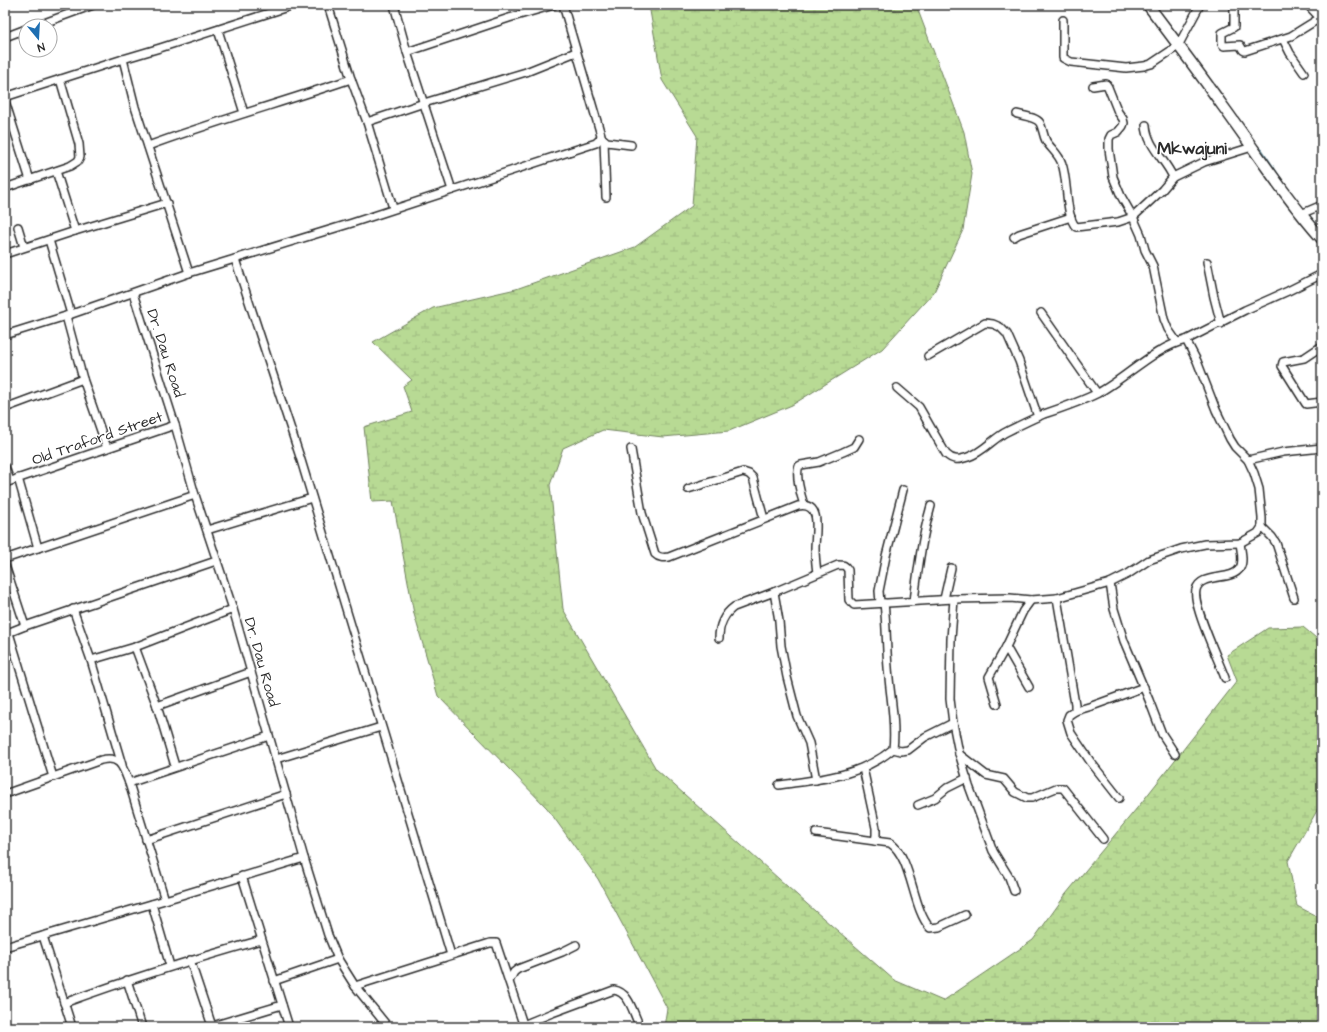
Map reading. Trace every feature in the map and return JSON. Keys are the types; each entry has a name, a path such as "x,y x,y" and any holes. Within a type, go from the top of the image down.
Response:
{"main road":[{"path":"1148,5 1223,106 1300,214 1322,239"}],"street":[{"path":"58,18 93,5"},
{"path":"5,97 218,30 277,8 294,5"},
{"path":"328,5 367,122 393,208"},
{"path":"394,5 407,52 452,190"},
{"path":"407,52 508,18 554,5"},
{"path":"563,5 602,138 606,197"},
{"path":"1064,20 1063,58 1071,62 1126,68 1151,64 1178,46 1200,5"},
{"path":"1234,9 1234,27 1222,33 1223,46 1240,45 1242,50 1247,50 1291,36 1321,19 1308,5"},
{"path":"218,30 244,113"},
{"path":"5,37 18,33"},
{"path":"1283,39 1290,53 1304,73"},
{"path":"367,122 526,72 576,52"},
{"path":"122,59 135,107 189,273"},
{"path":"148,146 186,132 352,79"},
{"path":"5,188 70,166 78,161 81,153 60,80"},
{"path":"1093,86 1106,84 1118,112 1123,119 1123,126 1118,132 1111,135 1109,139 1111,168 1117,188 1133,217 1153,266 1164,319 1168,329 1178,342"},
{"path":"5,100 30,180"},
{"path":"1017,114 1037,120 1040,123 1046,140 1060,158 1066,176 1071,217 1073,224 1078,227 1118,222 1133,217 1162,190 1173,177 1204,162 1252,147"},
{"path":"1146,125 1151,142 1157,153 1167,164 1173,177"},
{"path":"602,138 615,144 631,145"},
{"path":"5,335 189,273 596,143 602,138"},
{"path":"56,171 75,231"},
{"path":"5,254 167,203"},
{"path":"1300,214 1322,205"},
{"path":"1014,237 1071,217"},
{"path":"18,227 24,247"},
{"path":"49,240 83,379 107,448"},
{"path":"235,259 312,498 451,955"},
{"path":"1207,262 1221,324"},
{"path":"897,388 919,407 946,454 951,459 958,460 982,451 995,438 1038,417 1075,404 1097,393 1119,380 1146,360 1178,342 1186,340 1221,324 1245,310 1288,292 1322,274"},
{"name":"Dr. Dau Road","path":"133,293 175,425 195,495 233,609 304,858 328,935 338,959 355,986 388,1027"},
{"path":"1041,314 1097,393"},
{"path":"928,356 985,323 1000,327 1005,330 1012,343 1038,417"},
{"path":"719,638 721,624 728,611 734,607 838,565 846,566 848,570 849,600 851,603 859,605 944,599 1010,598 1032,600 1057,598 1110,583 1128,574 1149,560 1181,549 1205,544 1240,543 1258,533 1262,528 1259,489 1248,460 1235,447 1230,439 1216,410 1197,361 1186,340"},
{"path":"1322,346 1304,358 1283,362 1282,366 1306,404 1322,402"},
{"path":"5,408 83,379"},
{"name":"Old Traford Street","path":"8,482 175,425"},
{"path":"804,505 801,496 798,473 799,466 802,464 819,462 843,452 854,447 859,440"},
{"path":"1248,460 1283,452 1322,448"},
{"path":"631,449 642,513 655,554 658,556 663,558 669,557 764,519 804,505 811,508 816,522 815,549 817,573"},
{"path":"5,467 8,482"},
{"path":"688,489 743,472 749,474 753,478 764,519"},
{"path":"18,478 38,548"},
{"path":"893,749 893,717 887,652 887,628 879,591 886,556 904,490"},
{"path":"5,559 195,495"},
{"path":"207,530 312,498"},
{"path":"914,601 920,556 931,506"},
{"path":"1262,528 1276,543 1294,598"},
{"path":"1225,678 1198,607 1196,590 1200,583 1205,580 1236,572 1240,568 1242,562 1240,543"},
{"path":"53,777 7,634 73,609 216,561"},
{"path":"5,565 25,626"},
{"path":"944,599 951,568"},
{"path":"1110,583 1118,624 1162,734 1175,754"},
{"path":"774,592 779,621 781,646 787,677 798,716 809,743 816,780"},
{"path":"1057,598 1075,711"},
{"path":"954,599 951,639 950,699 959,754 992,851 1009,877 1014,891"},
{"path":"997,704 989,682 989,677 1024,611 1032,600"},
{"path":"73,609 91,660 122,766 165,900"},
{"path":"91,660 135,647 233,609"},
{"path":"135,647 157,706 175,766"},
{"path":"1006,647 1029,687"},
{"path":"157,706 250,672"},
{"path":"1119,798 1090,761 1071,733 1067,720 1069,715 1075,711 1144,687"},
{"path":"779,785 843,775 863,768 893,749 901,751 908,750 925,737 953,723"},
{"path":"276,759 381,727"},
{"path":"128,783 175,766 269,736"},
{"path":"959,754 986,775 1004,779 1015,792 1027,798 1032,798 1056,788 1063,788 1103,840"},
{"path":"5,794 107,758 114,760 122,766"},
{"path":"863,768 876,828 875,841"},
{"path":"918,805 935,798 947,788 967,778"},
{"path":"146,840 286,794"},
{"path":"816,833 890,843 896,847 899,851 923,917 930,928 939,927 965,915"},
{"path":"5,947 304,858"},
{"path":"242,876 289,1027"},
{"path":"152,904 170,966"},
{"path":"43,936 72,1027"},
{"path":"64,1003 170,966 261,940"},
{"path":"355,986 490,943 496,943 523,1026 552,1013 614,990 625,996 636,1020"},
{"path":"509,981 514,972 518,969 576,945"},
{"path":"274,981 338,959"},
{"path":"190,960 210,1027 282,1005"},
{"path":"127,980 142,1027"}],"green space":[{"path":"649,5 916,5 964,132 972,174 963,230 934,292 882,349 792,405 729,431 663,437 603,430 563,448 550,485 563,609 656,769 894,980 943,1001 1033,940 1066,894 1142,802 1237,681 1227,655 1268,628 1303,627 1322,643 1322,802 1288,861 1297,906 1322,919 1322,1027 664,1027 667,1008 598,879 547,808 438,696 414,614 393,501 372,502 364,427 412,412 403,386 412,380 373,342 433,308 516,289 635,247 692,206 697,136 662,80"}],"waterway":[{"path":"1256,145 1262,150 1287,188"},
{"path":"1307,213 1322,231"}],"district":[{"name":"Mkwajuni","path":"1192,148"}]}
